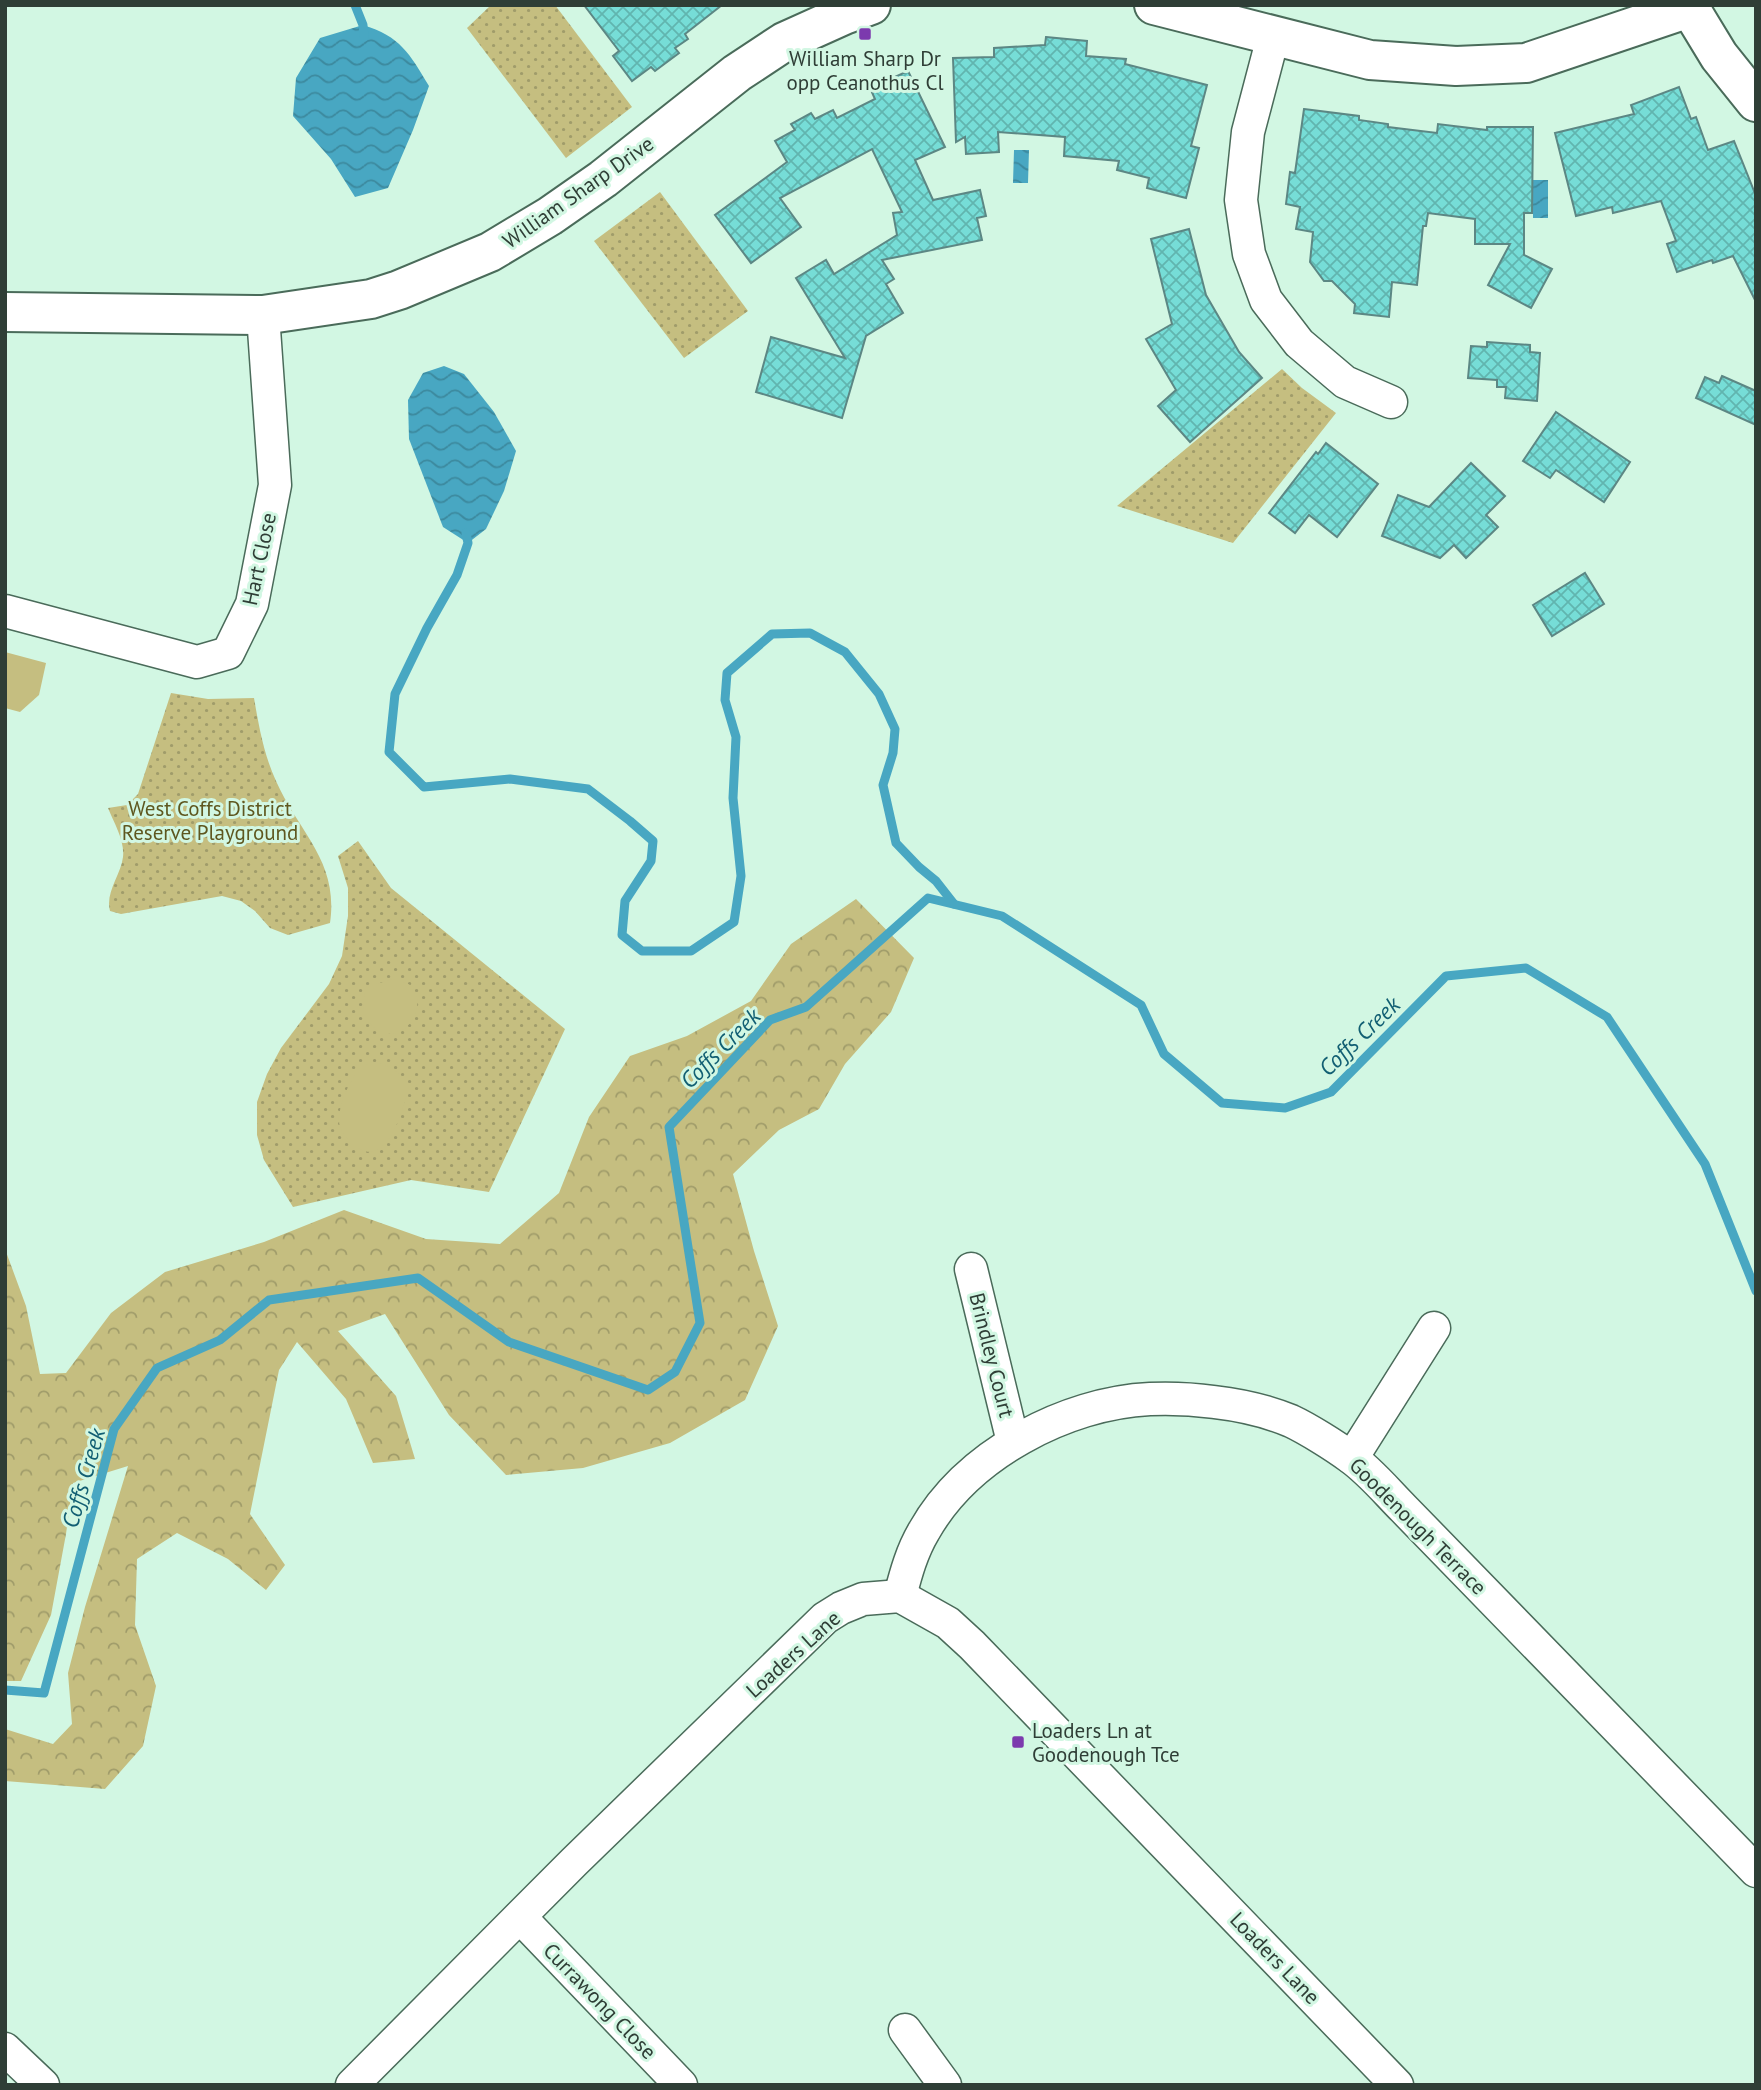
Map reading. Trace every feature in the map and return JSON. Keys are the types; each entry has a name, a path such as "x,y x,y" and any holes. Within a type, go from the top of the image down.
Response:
{"street":[{"name":"William Sharp Drive","path":"5,312 263,314 371,299 428,279 490,252 550,216 603,179 737,73 784,42 871,5"},
{"path":"1154,5 1370,60 1456,66 1526,63 1689,7 1719,56 1756,102"},
{"path":"1273,37 1248,132 1241,200 1249,254 1266,300 1299,343 1345,382 1391,402"},
{"name":"Hart Close","path":"5,611 197,662 228,653 252,604 275,485 263,314"},
{"name":"Brindley Court","path":"971,1269 1013,1442"},
{"path":"1352,1458 1434,1328"},
{"name":"Goodenough Terrace","path":"900,1595 908,1566 924,1531 946,1500 975,1471 1013,1442 1065,1417 1112,1404 1183,1398 1241,1406 1291,1421 1352,1458 1756,1871"},
{"name":"Loaders Lane","path":"352,2085 825,1618 863,1599 900,1595 948,1623 972,1645 1397,2085"},
{"name":"Currawong Close","path":"520,1917 681,2085"},
{"path":"905,2030 944,2085"},
{"path":"5,2049 43,2085"}],"green space":[{"path":"491,5 555,5 632,107 566,158 467,28"},
{"path":"660,192 748,311 684,358 594,241"},
{"path":"1282,369 1336,413 1233,543 1117,506"},
{"path":"5,652 46,663 39,695 20,712 5,708"},
{"name":"West Coffs District Reserve Playground","path":"171,693 208,699 254,698 262,741 272,771 285,799 315,848 329,882 330,923 288,935 270,928 255,911 241,901 222,896 121,914 110,911 111,890 122,864 123,851 108,808 127,805 138,794"},
{"path":"358,841 391,888 565,1029 489,1192 411,1180 293,1207 264,1160 257,1135 257,1102 267,1074 281,1048 329,984 342,956 348,916 348,888 338,856"},
{"path":"856,899 914,958 891,1012 845,1064 819,1109 779,1130 733,1174 778,1326 745,1400 670,1443 583,1468 506,1475 449,1415 385,1314 338,1331 396,1396 415,1459 373,1463 346,1399 297,1342 279,1370 250,1514 285,1565 266,1590 228,1559 177,1533 137,1559 135,1625 156,1686 143,1746 105,1789 5,1781 5,1729 53,1744 72,1724 68,1673 128,1466 73,1483 51,1615 21,1681 5,1681 5,1249 26,1306 40,1374 66,1373 111,1313 165,1272 264,1242 344,1210 426,1239 500,1244 559,1193 589,1117 630,1056 687,1036 751,1001 791,944"},
{"path":"394,979 410,985 417,997 416,1011 405,1029 397,1033 382,1034 366,1017 365,993 376,984"},
{"path":"371,1062 393,1069 409,1085 398,1122 391,1135 384,1145 375,1151 364,1151 343,1133 339,1115 354,1077 362,1067"}],"water":[{"path":"363,25 376,29 403,48 429,86 388,188 355,197 331,159 293,116 296,78 320,38"},
{"path":"1014,150 1029,150 1028,183 1013,183"},
{"path":"1533,180 1548,180 1548,218 1533,218"},
{"path":"444,366 464,374 494,412 516,451 504,491 486,529 468,543 443,527 409,439 408,400 423,373"}],"building":[{"path":"584,5 722,5 685,34 688,39 675,48 679,53 655,71 651,67 632,81 613,56 619,51"},
{"path":"1046,37 1087,41 1086,56 1126,59 1125,64 1207,85 1191,146 1199,148 1186,198 1147,188 1149,178 1117,170 1119,161 1064,156 1065,137 998,132 999,152 966,154 965,137 956,142 953,58 994,57 994,48 1045,45"},
{"path":"908,71 945,147 915,160 933,200 980,190 986,216 977,218 982,240 882,260 894,279 886,284 903,313 866,336 842,418 756,392 771,337 845,358 796,278 826,260 834,274 897,235 893,213 902,212 872,149 780,198 801,227 751,263 715,215 787,162 775,141 795,130 791,124 811,113 815,119 833,110 837,118 875,99 870,88"},
{"path":"1679,87 1691,119 1696,117 1708,150 1734,141 1756,196 1756,302 1733,256 1677,272 1667,244 1676,241 1661,201 1613,213 1612,207 1576,216 1555,133 1634,114 1631,105"},
{"path":"1304,109 1359,116 1359,120 1388,124 1388,127 1437,133 1438,124 1487,130 1487,127 1533,127 1532,213 1524,213 1524,255 1552,269 1531,308 1488,285 1510,244 1475,244 1475,219 1428,213 1426,226 1423,226 1417,285 1392,282 1389,317 1354,313 1355,304 1332,281 1324,281 1310,262 1313,232 1296,229 1300,207 1286,204 1290,172 1295,173"},
{"path":"1189,229 1206,295 1239,352 1262,378 1190,442 1158,406 1176,390 1146,339 1172,324 1151,239"},
{"path":"1487,342 1530,345 1530,352 1540,353 1537,401 1505,398 1506,387 1497,387 1497,380 1468,378 1471,346 1487,347"},
{"path":"1722,376 1756,391 1756,425 1696,398 1705,377 1719,383"},
{"path":"1556,412 1630,462 1604,502 1556,470 1550,478 1523,461"},
{"path":"1326,443 1378,484 1337,537 1309,515 1295,533 1269,513"},
{"path":"1471,463 1505,496 1486,515 1498,527 1466,558 1454,545 1440,558 1382,536 1398,495 1429,507"},
{"path":"1585,573 1604,604 1552,636 1533,605"}],"waterway":[{"path":"355,5 363,25 364,37"},
{"path":"466,533 468,543 457,575 427,628 395,694 389,752 424,787 510,779 588,789 653,841 651,861 625,901 622,935 642,951 691,951 734,922 741,876 733,798 736,737 725,700 727,673 772,634 810,633 845,652 879,694 895,729 893,753 883,785 896,843 936,881 954,904"},
{"name":"Coffs Creek","path":"5,1690 44,1693 114,1429 157,1368 220,1340 269,1300 418,1278 509,1342 648,1390 675,1372 700,1323 669,1127 770,1020 806,1007 928,898 1002,916 1141,1005 1164,1054 1222,1103 1285,1108 1331,1092 1446,976 1526,968 1607,1017 1705,1164 1756,1291"}],"place":[{"name":"William Sharp Dr opp Ceanothus Cl","path":"865,34"},
{"name":"Loaders Ln at Goodenough Tce","path":"1018,1742"}]}
